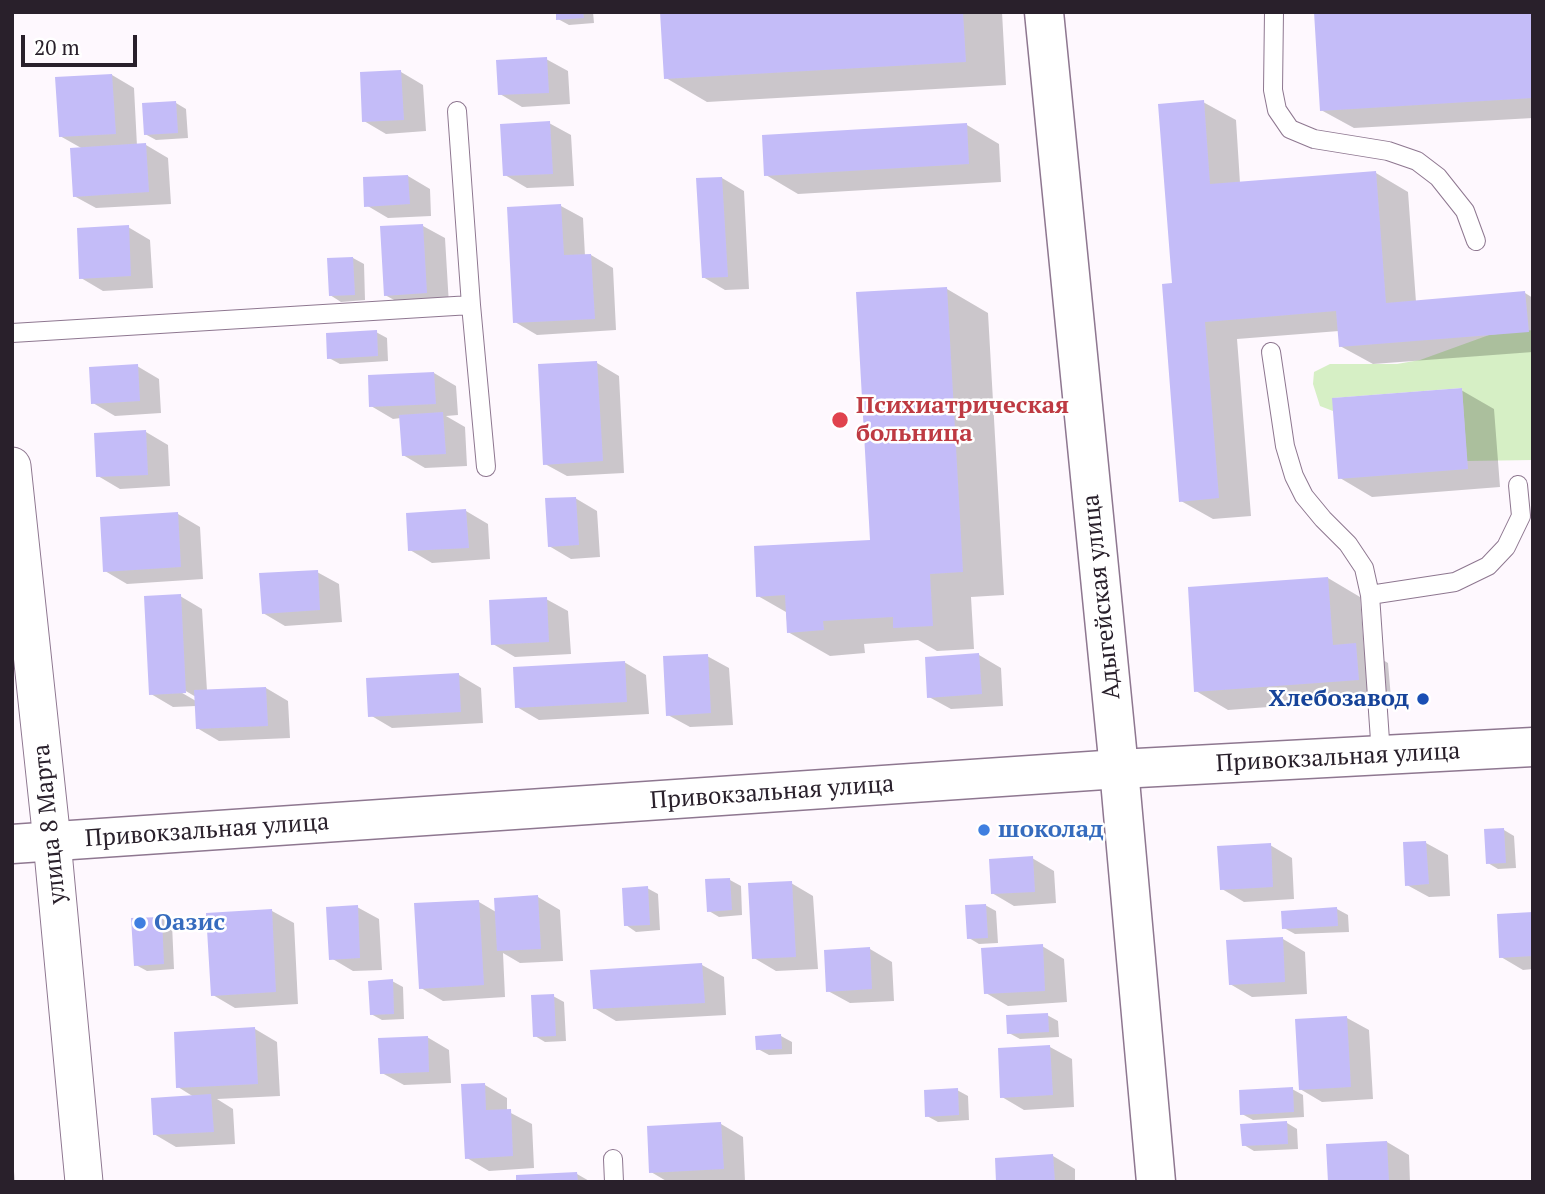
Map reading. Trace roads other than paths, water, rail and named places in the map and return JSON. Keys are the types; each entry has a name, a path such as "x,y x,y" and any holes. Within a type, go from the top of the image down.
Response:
{"street":[{"name":"Адыгейская улица","path":"1044,12 1119,769 1156,1182"},
{"name":"улица 8 Марта","path":"12,466 52,842 84,1182"},
{"name":"Привокзальная улица","path":"12,844 1119,769 1533,747"}],"lane":[{"path":"1273,12 1273,90 1277,110 1290,129 1314,139 1388,151 1418,161 1438,177 1465,211 1476,240"},
{"path":"457,111 486,467"},
{"path":"12,333 471,305"},
{"path":"1271,352 1285,446 1294,476 1304,496 1349,544 1364,568 1370,595 1381,755"},
{"path":"1370,595 1455,582 1488,565 1506,547 1521,516 1518,485"},
{"path":"612,1159 614,1182"}],"place":[{"name":"Психиатрическая больница","path":"840,420"},
{"name":"Хлебозавод","path":"1423,699"},
{"name":"шоколад","path":"984,830"},
{"name":"Оазис","path":"140,923"}]}
